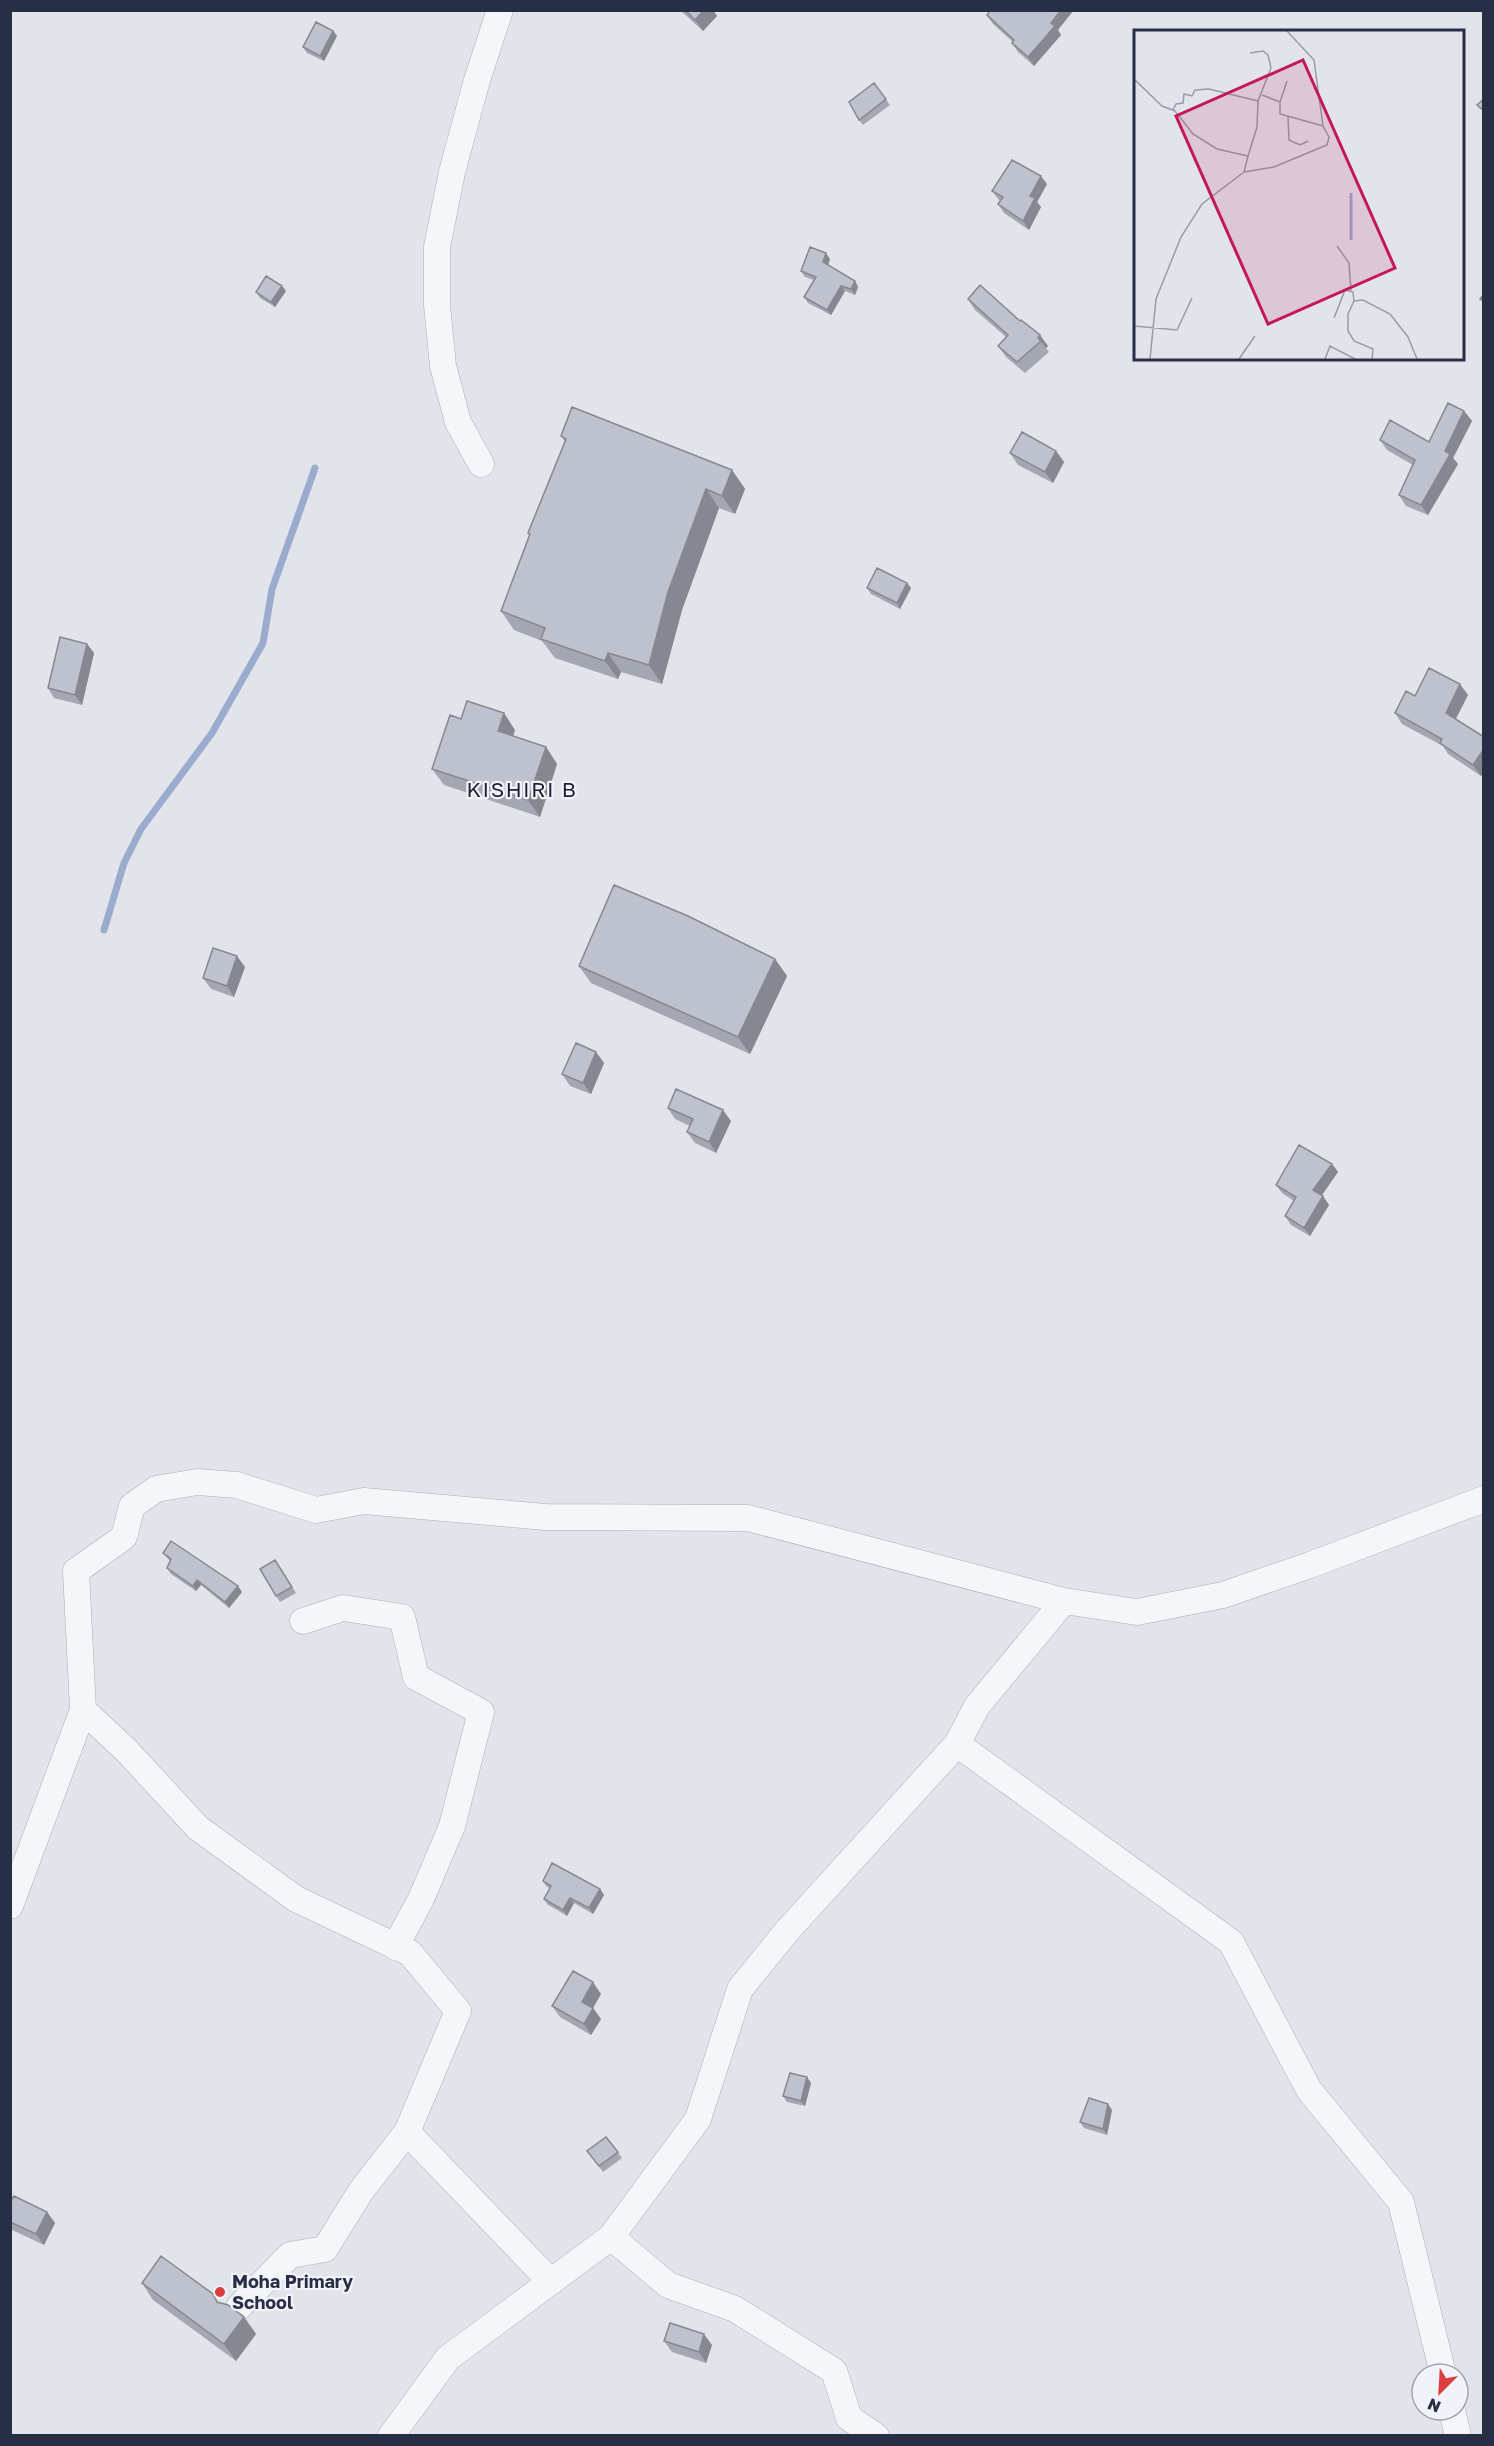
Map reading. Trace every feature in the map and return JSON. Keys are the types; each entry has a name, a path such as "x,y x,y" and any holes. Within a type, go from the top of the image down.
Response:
{"street":[{"path":"481,464 458,422 443,366 437,305 437,247 461,138 500,10"},
{"path":"10,1906 83,1710 76,1571 124,1537 132,1506 156,1489 197,1482 237,1485 316,1510 364,1501 545,1517 748,1518 1064,1601 1137,1612 1223,1595 1310,1565 1484,1499"},
{"path":"391,2436 448,2358 611,2237 698,2119 740,1989 787,1931 957,1744 977,1706 1064,1601"},
{"path":"303,1621 343,1608 402,1617 416,1677 481,1712 452,1826 421,1899 394,1947"},
{"path":"83,1710 127,1750 198,1828 296,1899 410,1953 458,2011 407,2132 361,2191 325,2249 290,2255 239,2307"},
{"path":"957,1744 1231,1942 1309,2090 1401,2202 1440,2362"},
{"path":"407,2132 551,2282"},
{"path":"611,2237 668,2285 735,2309 834,2371 849,2418 876,2436"}],"building":[{"path":"685,10 704,10 695,20"},
{"path":"990,10 1061,10 1051,23 1055,26 1028,57 1012,43 1014,40 987,15"},
{"path":"316,22 333,31 320,56 303,47"},
{"path":"874,83 886,99 859,120 849,102"},
{"path":"1484,99 1484,111 1477,105"},
{"path":"1012,160 1041,176 1030,196 1035,198 1023,221 998,204 1003,197 992,191"},
{"path":"810,247 826,253 823,262 855,281 851,289 841,286 827,310 804,297 816,277 801,271"},
{"path":"266,276 282,286 271,302 256,292"},
{"path":"980,285 1020,321 1040,335 1038,338 1041,341 1017,362 998,346 1008,335 968,299"},
{"path":"1448,403 1464,411 1445,451 1450,454 1421,505 1399,495 1415,460 1380,440 1390,420 1429,442"},
{"path":"572,407 732,470 722,496 706,489 668,592 649,665 608,653 605,661 541,639 545,628 501,611 530,534 528,533 566,439 561,436"},
{"path":"1022,432 1056,451 1045,472 1010,453"},
{"path":"877,568 907,583 897,603 867,588"},
{"path":"60,637 87,644 75,695 48,688"},
{"path":"1429,668 1460,684 1446,713 1484,737 1484,749 1473,765 1440,743 1442,739 1395,713 1406,691 1415,696"},
{"path":"467,701 504,713 498,731 546,747 528,800 432,769 450,715 461,719"},
{"path":"614,885 688,916 775,959 738,1037 579,966"},
{"path":"213,948 237,956 227,986 203,978"},
{"path":"576,1043 596,1052 583,1083 562,1074"},
{"path":"676,1089 723,1110 709,1142 687,1132 693,1119 668,1108"},
{"path":"1299,1145 1332,1164 1313,1190 1323,1196 1304,1228 1285,1216 1296,1197 1276,1185"},
{"path":"171,1541 238,1586 225,1602 197,1580 193,1586 167,1568 171,1559 163,1553"},
{"path":"275,1560 292,1587 276,1596 260,1569"},
{"path":"552,1863 600,1889 589,1908 570,1898 563,1910 544,1899 551,1886 543,1881"},
{"path":"573,1971 593,1982 582,2002 593,2008 584,2024 552,2006"},
{"path":"790,2073 807,2077 801,2101 783,2096"},
{"path":"1089,2098 1108,2104 1103,2129 1080,2122"},
{"path":"606,2137 618,2152 599,2166 587,2151"},
{"path":"14,2196 47,2212 36,2234 10,2222 10,2202"},
{"path":"161,2256 213,2294 217,2302 228,2305 244,2317 224,2344 142,2283"},
{"path":"670,2323 704,2334 699,2352 664,2341"}],"waterway":[{"path":"104,930 124,863 141,829 212,733 263,643 272,589 315,468"}],"place":[{"name":"Moha Primary School","path":"220,2292"}],"district":[{"name":"KISHIRI B","path":"522,790"}]}
